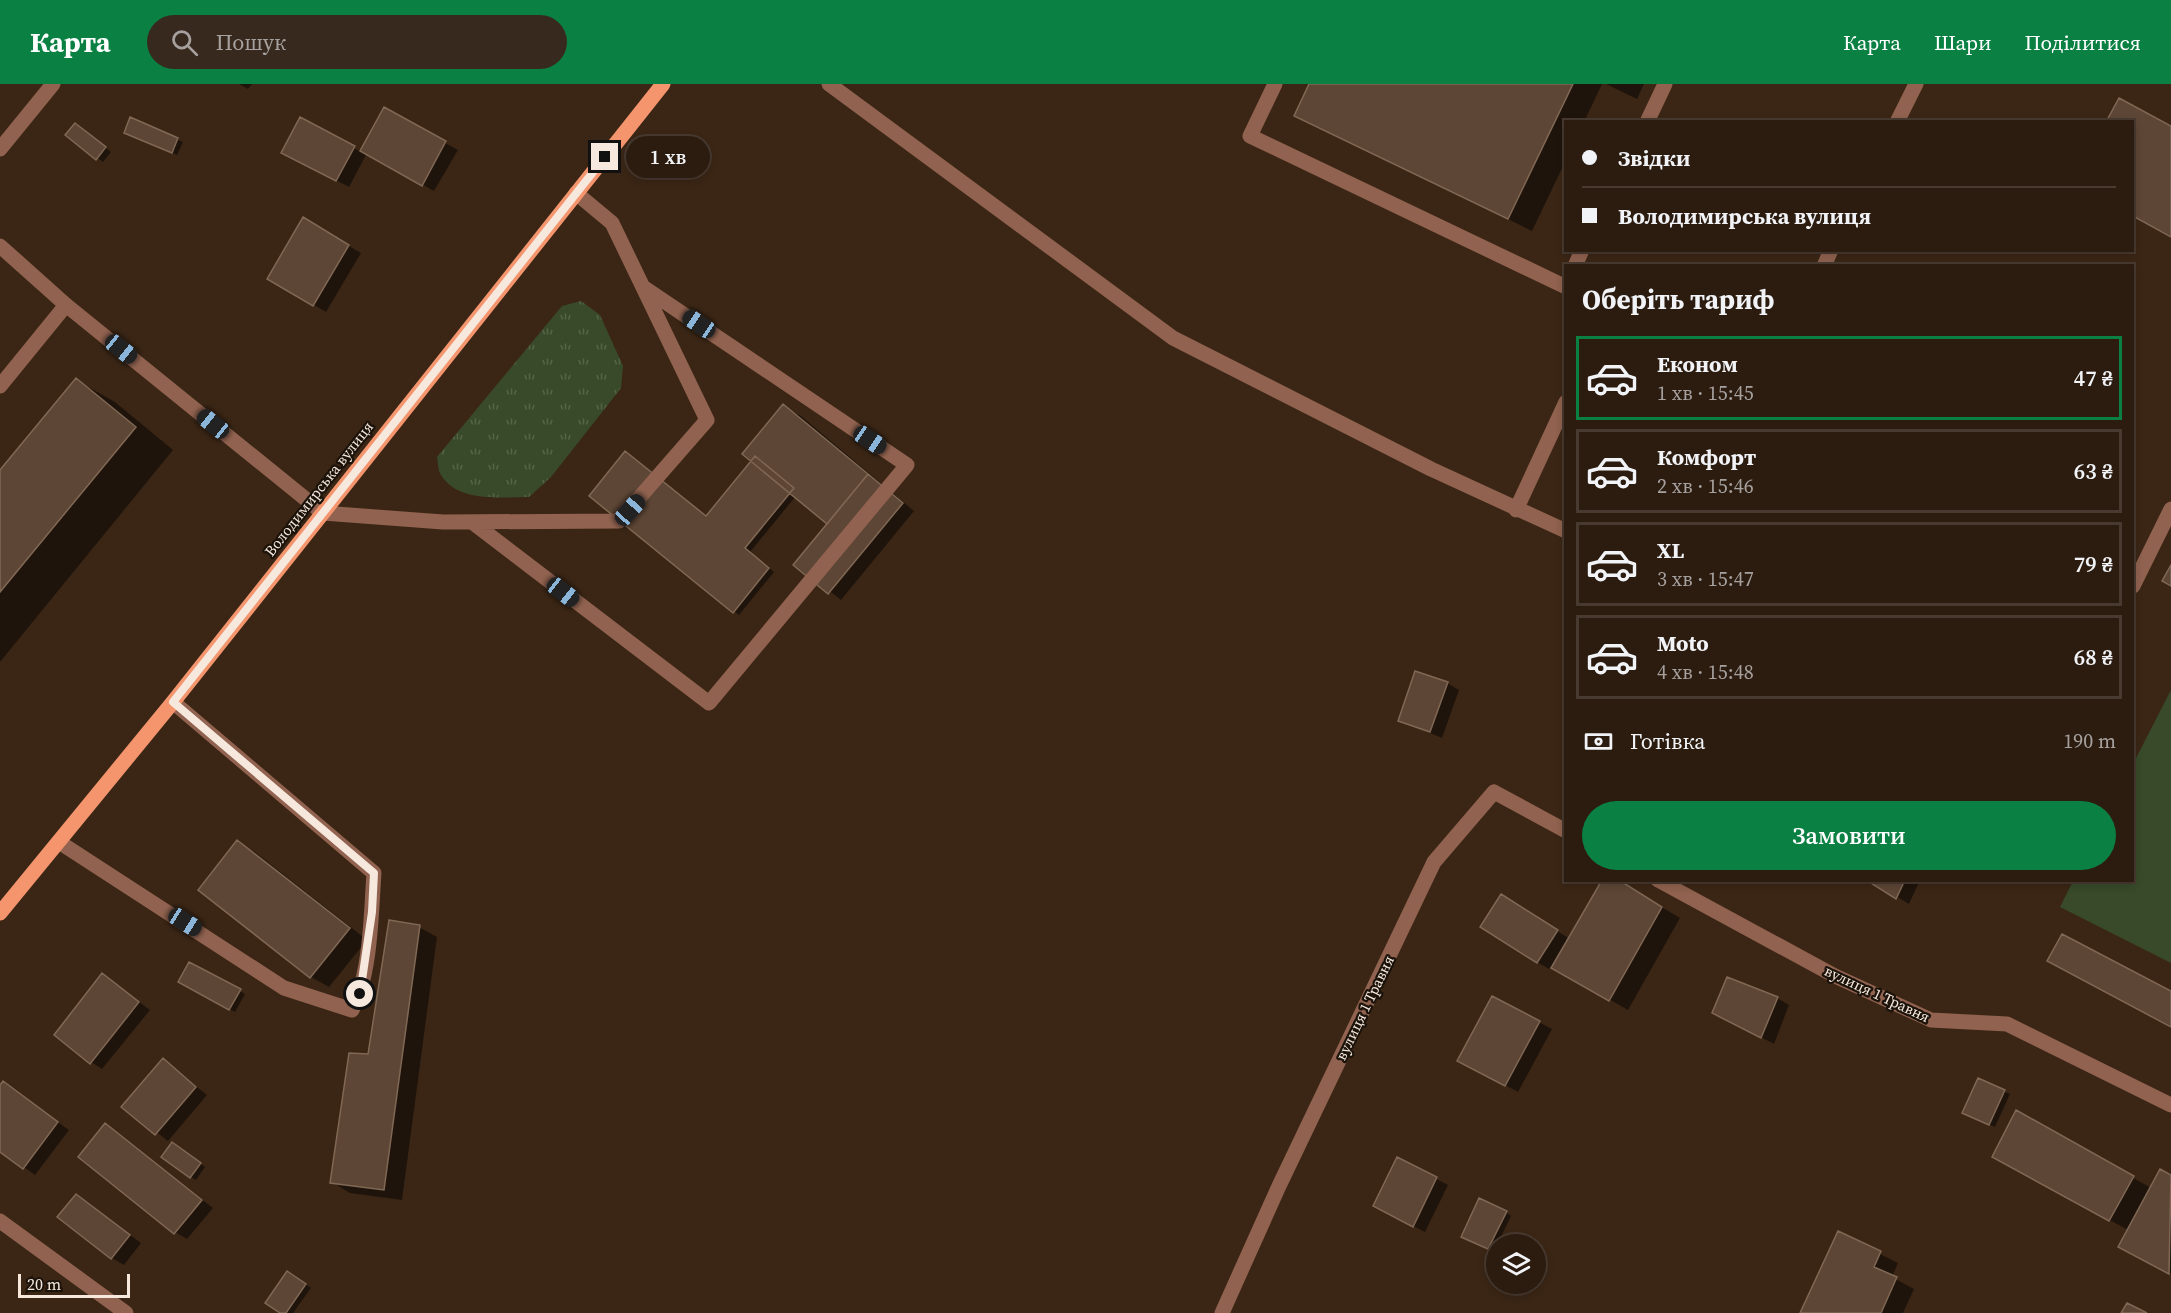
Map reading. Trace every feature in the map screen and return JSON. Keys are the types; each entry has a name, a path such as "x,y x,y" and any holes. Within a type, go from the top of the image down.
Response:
{"main road":[{"name":"Володимирська вулиця","path":"0,913 173,702 663,84"}],"street":[{"path":"0,149 53,84"},
{"path":"829,84 1173,338 1516,510 1564,530"},
{"path":"1275,84 1250,136 1564,285"},
{"path":"1648,120 1665,84"},
{"path":"1898,120 1916,84"},
{"path":"0,246 66,305 323,513 472,522 619,521 707,420 612,223 576,193"},
{"path":"472,522 709,703 908,465 642,286"},
{"path":"0,386 66,305"},
{"path":"1516,510 1564,406"},
{"path":"2134,584 2171,509"},
{"path":"59,842 284,988 352,1010 360,994 372,912 374,873 173,702"},
{"name":"вулиця 1 Травня","path":"1222,1313 1279,1186 1434,862 1494,792 1564,830"},
{"name":"вулиця 1 Травня","path":"1662,882 1836,976 1931,1020 2007,1024 2171,1105"},
{"path":"0,1221 126,1313"}],"green space":[{"path":"581,301 600,315 623,366 621,388 551,477 529,497 481,496 458,490 449,484 440,473 437,457 562,306"},
{"path":"2171,690 2171,963 2060,907 2072,882 2134,882 2134,762"}],"building":[{"path":"1309,84 1573,84 1508,219 1294,116"},
{"path":"2119,98 2171,126 2171,237 2134,217 2134,120 2107,120"},
{"path":"384,107 446,141 422,186 360,151"},
{"path":"130,117 178,138 172,153 124,133"},
{"path":"300,117 355,146 336,181 281,153"},
{"path":"75,123 106,147 96,160 65,135"},
{"path":"303,217 349,245 313,306 267,279"},
{"path":"76,378 136,427 0,592 0,470"},
{"path":"783,404 868,474 827,524 742,454"},
{"path":"625,451 706,516 755,456 794,488 745,548 769,568 733,613 589,496"},
{"path":"868,474 903,503 828,594 793,565"},
{"path":"2171,565 2171,586 2162,581"},
{"path":"1415,671 1448,682 1430,732 1398,721"},
{"path":"237,840 350,928 310,978 198,890"},
{"path":"1601,882 1622,882 1662,907 1609,1001 1551,968"},
{"path":"1869,882 1904,882 1896,899"},
{"path":"1501,894 1558,930 1537,963 1480,927"},
{"path":"389,920 420,925 384,1190 330,1183 349,1053 368,1054"},
{"path":"2062,934 2171,991 2171,1027 2047,961"},
{"path":"189,962 241,989 229,1010 178,982"},
{"path":"102,973 139,1002 90,1064 54,1035"},
{"path":"1727,977 1778,997 1761,1038 1712,1013"},
{"path":"1492,996 1540,1021 1505,1086 1457,1061"},
{"path":"163,1058 196,1087 155,1135 121,1107"},
{"path":"1978,1078 2005,1090 1989,1125 1962,1113"},
{"path":"3,1081 58,1122 23,1169 0,1152 0,1085"},
{"path":"2016,1110 2134,1176 2109,1221 1992,1157"},
{"path":"105,1123 202,1200 174,1234 78,1157"},
{"path":"172,1142 201,1163 190,1178 161,1157"},
{"path":"1397,1157 1437,1177 1413,1227 1373,1206"},
{"path":"2160,1169 2171,1175 2169,1274 2118,1247"},
{"path":"76,1194 130,1235 111,1259 57,1217"},
{"path":"1479,1198 1507,1211 1496,1234 1486,1234 1486,1248 1461,1237"},
{"path":"1838,1231 1881,1251 1874,1267 1897,1277 1881,1313 1800,1313"},
{"path":"287,1271 306,1284 286,1313 280,1313 265,1303"},
{"path":"2127,1303 2147,1313 2121,1313"}],"route":[{"path":"360,994 372,912 374,873 173,702 605,157"}]}
